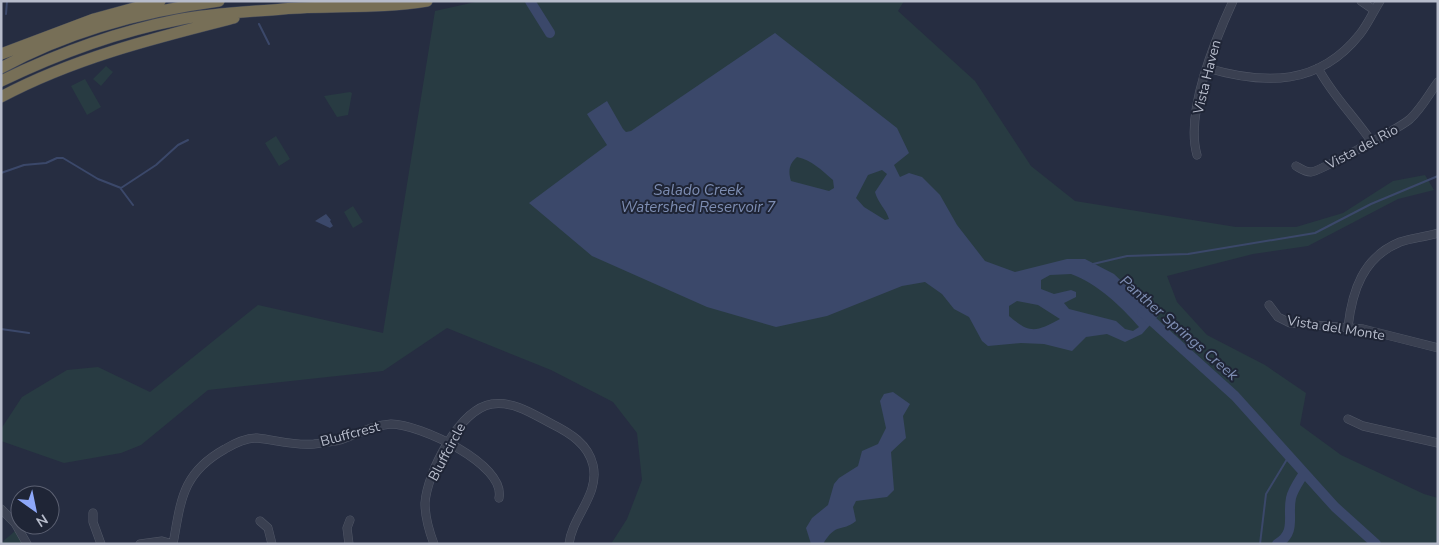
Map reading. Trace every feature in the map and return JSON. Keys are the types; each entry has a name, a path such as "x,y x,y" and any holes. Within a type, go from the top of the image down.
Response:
{"highway":[{"path":"1,54 94,19 160,1"},
{"path":"1,68 37,50 72,36 127,19 219,1"},
{"path":"1,81 101,40 176,20 212,14 427,1"},
{"path":"1,97 55,71 99,56 172,34 263,12"}],"street":[{"name":"Vista Haven","path":"1197,155 1194,140 1207,68 1219,32 1233,1"},
{"path":"1361,1 1374,10"},
{"path":"1207,68 1239,77 1264,80 1288,78 1318,68 1333,59 1353,42 1380,1"},
{"path":"1318,68 1330,90 1371,142"},
{"name":"Vista del Rio","path":"1296,166 1311,172 1321,169 1397,130 1411,118 1438,82"},
{"path":"1348,327 1354,290 1362,274 1372,262 1399,243 1438,233"},
{"name":"Vista del Monte","path":"1270,305 1278,317 1290,323 1348,327 1438,348"},
{"name":"Bluffcircle","path":"434,544 426,520 426,496 430,481 460,424 472,412 492,404 517,406 576,438 590,458 594,478 592,492 573,528 569,544"},
{"path":"1348,419 1363,426 1438,443"},
{"name":"Bluffcrest","path":"173,544 182,496 186,486 206,462 236,442 256,438 289,444 312,444 338,440 376,426 389,424 409,427 448,444 488,470 499,485 499,498"},
{"path":"1,509 15,523 27,544"},
{"path":"93,513 93,522 101,544"},
{"path":"349,544 347,528 350,520"},
{"path":"260,521 268,528 272,544"},
{"path":"140,544 162,541 173,544"}],"shaded area":[{"path":"480,1 904,1 898,11 975,81 1031,166 1075,201 1236,227 1296,227 1343,213 1393,181 1425,175 1434,190 1398,199 1308,246 1253,254 1167,276 1177,302 1207,335 1265,365 1306,393 1300,425 1341,455 1424,494 1438,498 1438,544 611,544 627,519 642,480 637,433 613,402 551,370 447,328 383,371 208,390 141,445 121,453 64,463 1,441 1,429 22,397 67,370 98,367 150,392 258,305 383,333 435,11"},
{"path":"106,66 113,72 101,86 93,79"},
{"path":"85,79 101,107 87,115 71,86"},
{"path":"352,93 348,115 337,117 324,96"},
{"path":"276,136 290,159 279,166 265,143"},
{"path":"353,206 363,222 353,228 344,212"},
{"path":"10,535 17,535 23,544 1,544"}],"water":[{"name":"Salado Creek Watershed Reservoir 7","path":"775,33 897,128 909,153 894,165 900,177 909,173 922,177 940,195 957,225 985,261 1015,272 1067,259 1085,259 1114,274 1158,316 1142,334 1125,342 1107,334 1086,337 1072,351 1044,344 1021,343 988,346 982,341 969,317 954,309 942,294 925,282 902,286 827,316 776,327 707,307 592,256 529,203 607,145 587,114 607,101 623,129 626,132 631,131","holes":["797,157 807,160 833,180 834,188 829,191 791,181 790,168 792,162","882,170 887,174 875,192 889,219 885,220 864,207 856,198 868,175","1071,274 1081,278 1117,304 1139,327 1133,331 1125,329 1116,321 1069,309 1064,303 1076,297 1076,292 1071,290 1054,294 1041,289 1041,280 1050,275","1017,301 1038,305 1060,319 1039,329 1028,328 1022,326 1009,316 1009,306"]},
{"path":"326,214 333,226 330,228 315,221"},
{"path":"893,392 910,404 903,416 906,438 891,452 894,490 887,497 856,501 853,507 856,521 832,532 823,544 811,544 806,528 812,518 828,505 834,484 839,478 858,466 862,451 878,444 886,428 880,401 884,394"}],"waterway":[{"path":"6,14 7,1"},
{"name":"Panther Springs Creek","path":"530,1 550,33"},
{"path":"259,24 269,44"},
{"path":"1,173 24,165 46,163 57,158 63,158 98,179 121,188 156,165 178,145 188,140"},
{"path":"1093,264 1127,256 1188,254 1315,233 1371,204 1438,176"},
{"path":"121,189 133,205"},
{"name":"Panther Springs Creek","path":"1142,312 1235,396 1335,507 1376,544"},
{"path":"1,329 29,333"},
{"name":"Panther Springs Creek","path":"1260,544 1266,494 1289,456"},
{"name":"Panther Springs Creek","path":"1277,544 1283,539 1289,529 1291,498 1304,473"}]}
